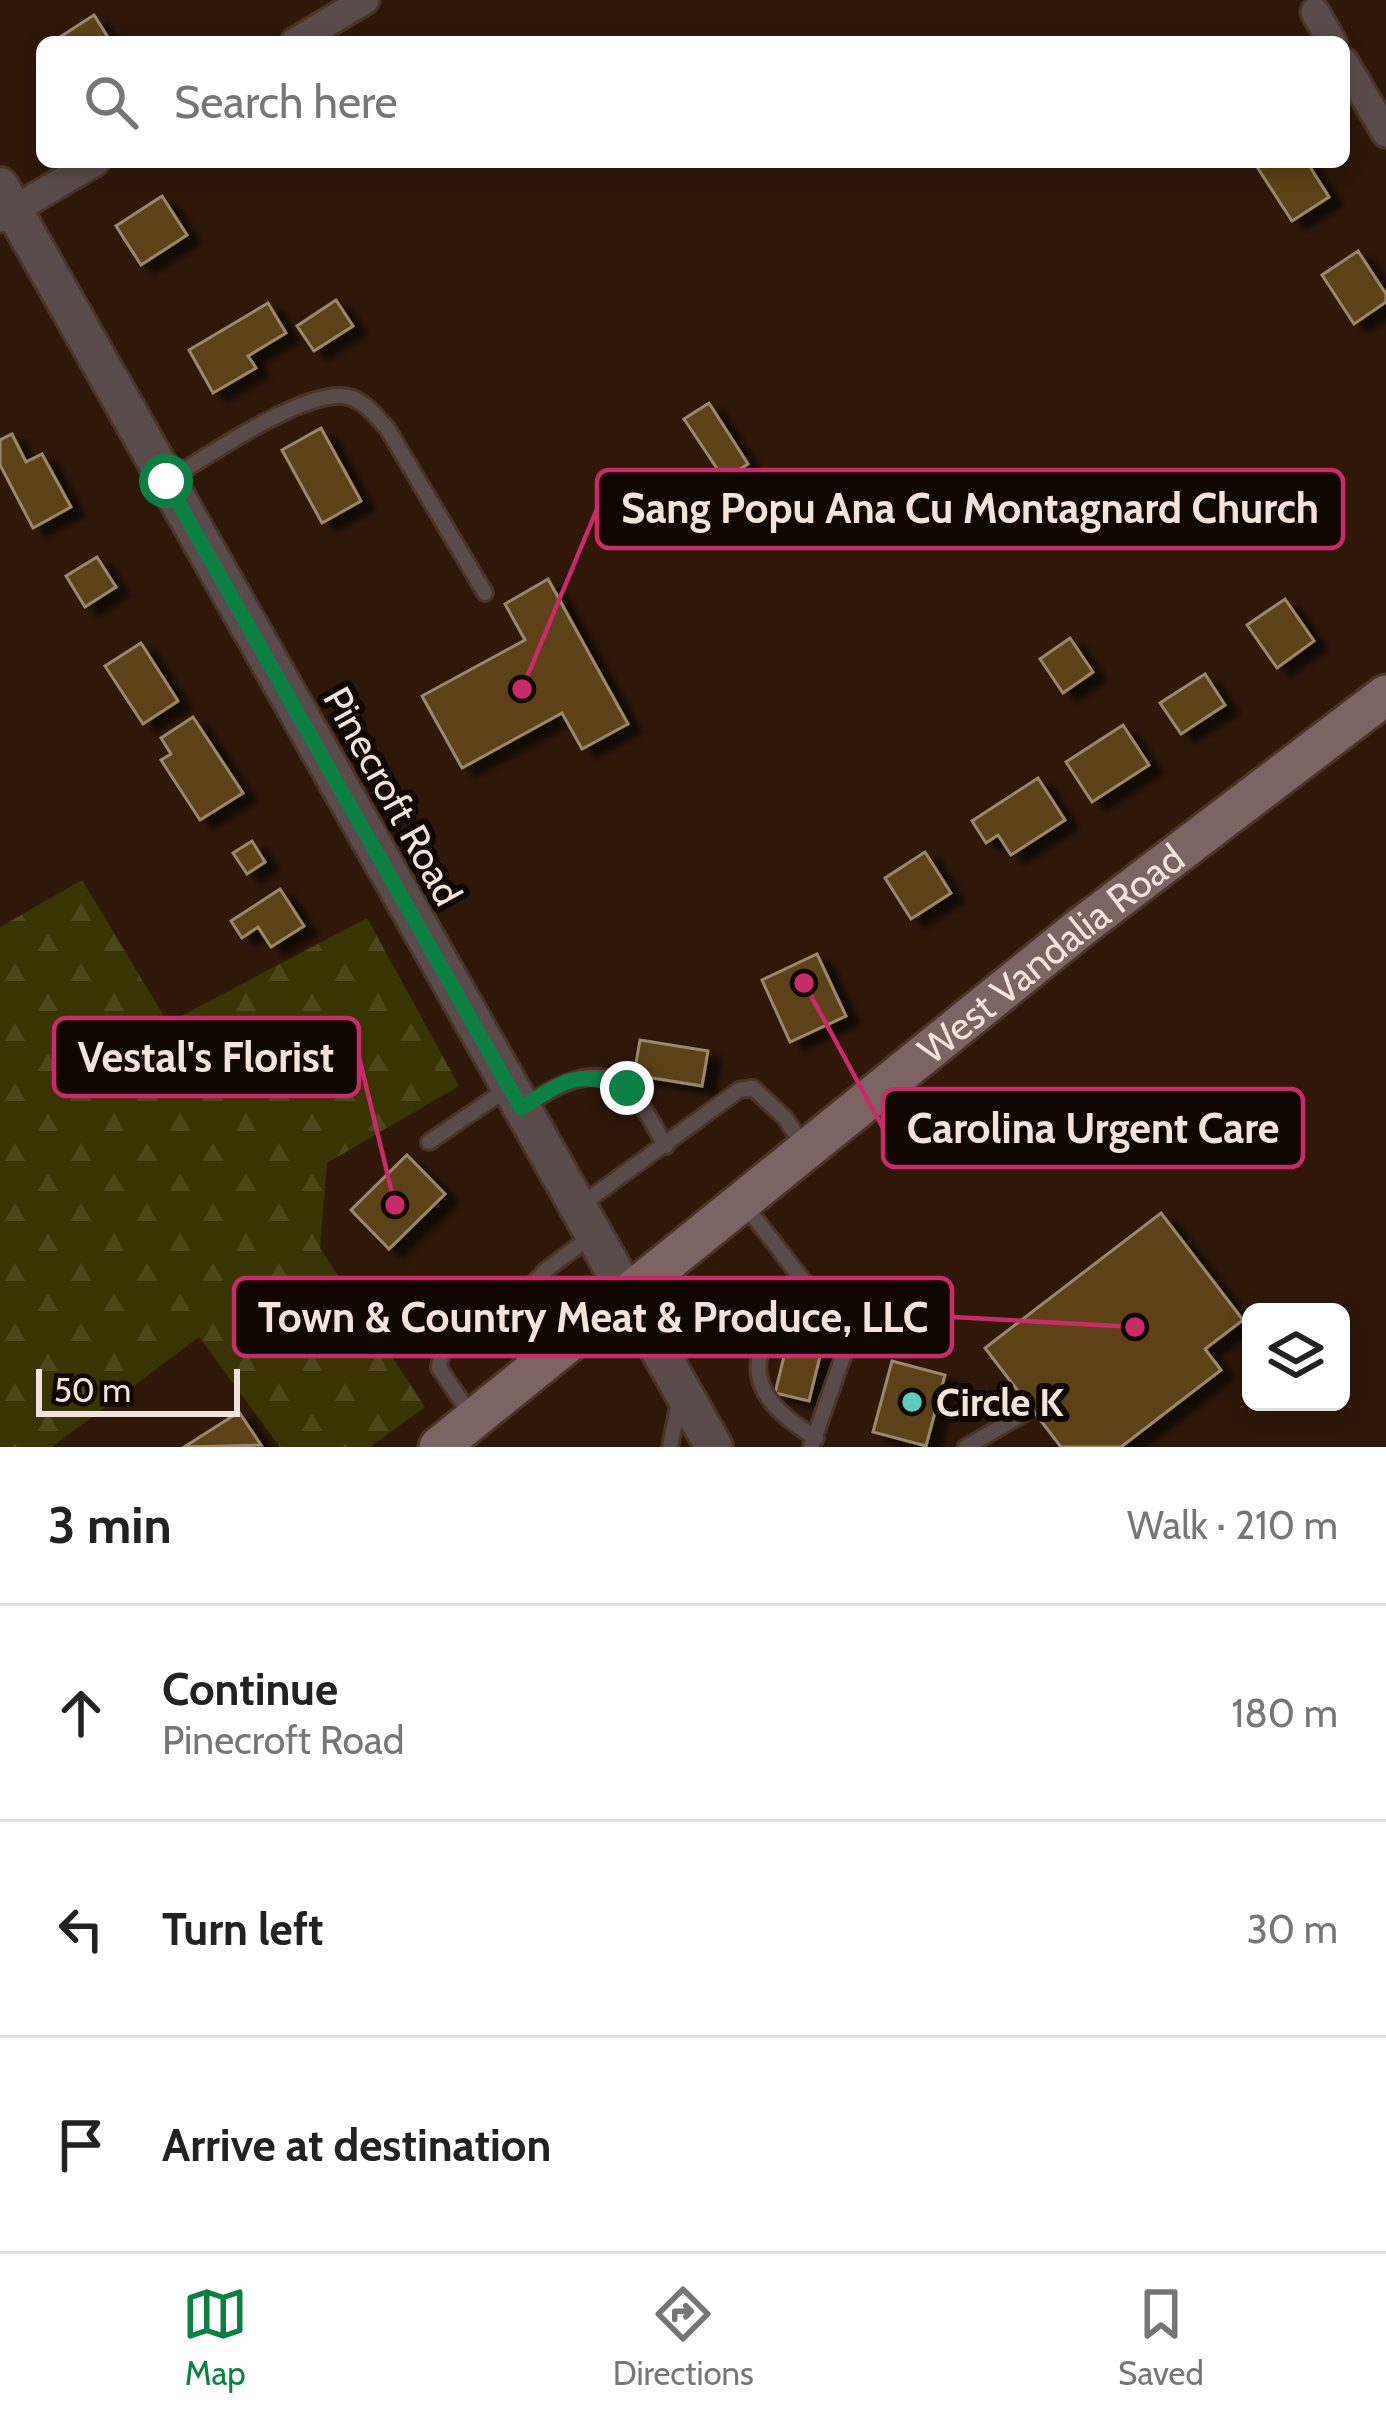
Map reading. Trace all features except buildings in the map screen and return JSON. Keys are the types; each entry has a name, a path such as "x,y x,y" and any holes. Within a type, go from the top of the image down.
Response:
{"main road":[{"name":"West Vandalia Road","path":"439,1447 1086,924 1386,695"}],"street":[{"path":"305,36 365,0"},
{"path":"1315,12 1329,36"},
{"path":"1350,72 1386,133"},
{"path":"4,205 82,168"},
{"name":"Pinecroft Road","path":"4,205 166,481 714,1447"}],"lane":[{"path":"166,481 316,399 346,395 366,405 387,428 485,593"},
{"path":"429,1142 516,1097 593,1076 627,1088 666,1146"},
{"path":"475,1419 439,1367 442,1350 513,1305 586,1221 666,1146 739,1090 753,1088 785,1118 808,1152"},
{"path":"744,1204 849,1340 814,1442 782,1418 758,1376 761,1339 799,1276"},
{"path":"513,1305 550,1359"},
{"path":"670,1447 682,1390"},
{"path":"966,1447 1025,1413"}],"green space":[{"path":"82,880 168,1023 367,918 459,1086 327,1163 320,1248 425,1407 370,1447 280,1447 199,1337 52,1447 0,1447 0,927"}],"place":[{"name":"Sang Popu Ana Cu Montagnard Church","path":"522,689"},
{"name":"Carolina Urgent Care","path":"804,983"},
{"name":"Vestal's Florist","path":"395,1205"},
{"name":"Town & Country Meat & Produce, LLC","path":"1135,1327"},
{"name":"Circle K","path":"912,1402"}],"route":[{"path":"166,481 521,1108 562,1083 593,1076 627,1088"}]}
